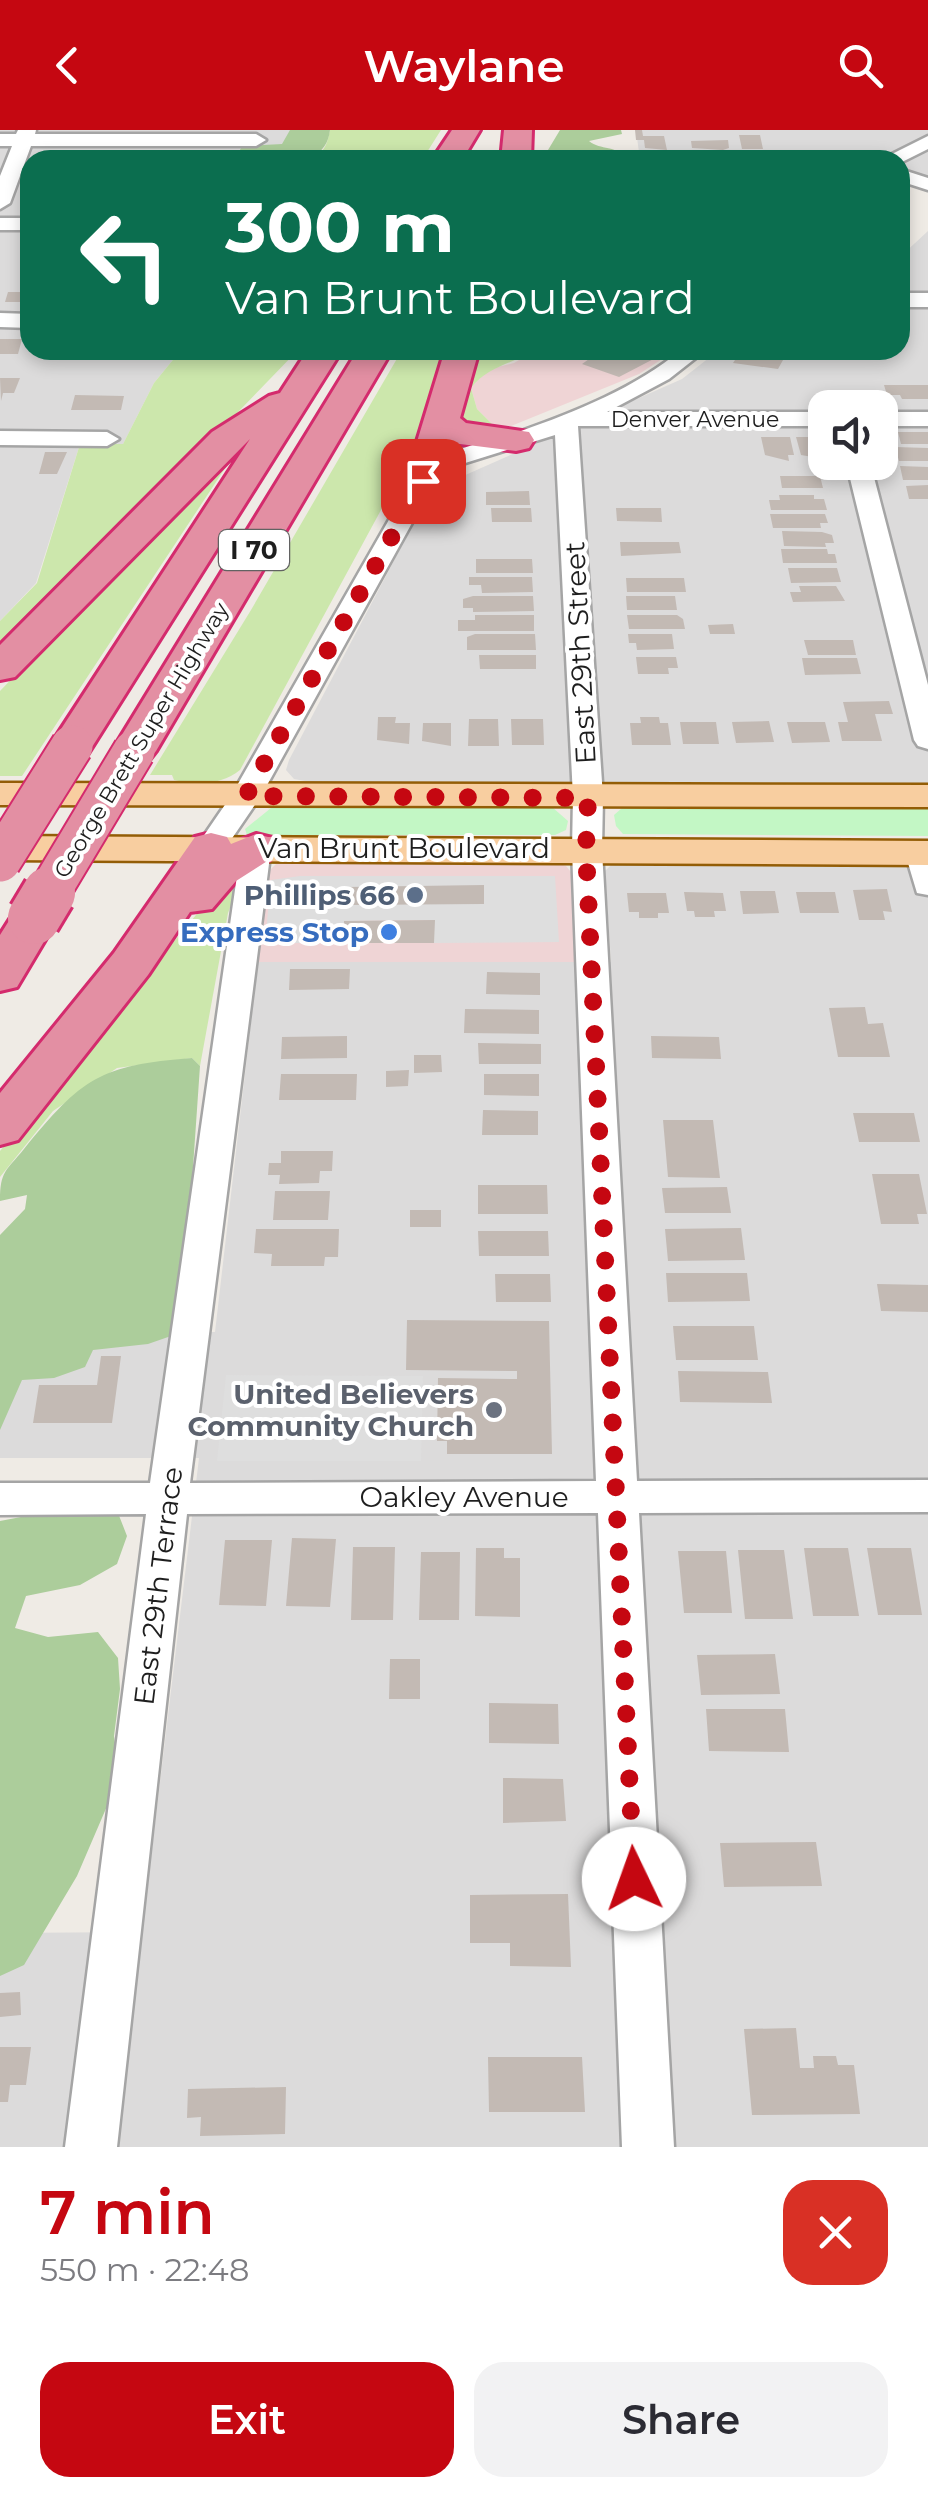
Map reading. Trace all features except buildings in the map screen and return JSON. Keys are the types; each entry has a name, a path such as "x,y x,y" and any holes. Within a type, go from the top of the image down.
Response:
{"highway":[{"name":"George Brett Super Highway","path":"0,860 319,360"},
{"name":"George Brett Super Highway","path":"0,976 369,360"},
{"path":"423,481 459,360"},
{"path":"0,668 225,440 299,391"},
{"path":"442,421 456,433 516,440"},
{"path":"0,1128 131,964 233,847"}],"main road":[{"name":"Van Brunt Boulevard","path":"0,794 928,796"},
{"name":"Van Brunt Boulevard","path":"0,848 586,850 925,864"}],"street":[{"path":"0,140 26,135 256,140"},
{"path":"0,203 20,151"},
{"path":"233,847 246,796 423,481 500,454 516,440 665,374 682,360"},
{"name":"Denver Avenue","path":"566,418 808,419"},
{"name":"East 29th Street","path":"566,418 588,798 586,850 614,1496 648,2147"},
{"path":"898,419 928,419"},
{"path":"0,438 107,438"},
{"path":"863,480 928,740"},
{"name":"East 29th Terrace","path":"91,2147 168,1499 233,847"},
{"name":"Oakley Avenue","path":"0,1500 928,1496"}],"shaded area":[{"path":"0,130 298,130 284,150 20,150 20,360 173,360 154,383 123,444 80,444 36,583 0,621"},
{"path":"636,130 928,130 928,178 910,173 910,150 639,150"},
{"path":"928,231 928,784 327,785 294,779 286,770 289,760 428,496 445,484 682,379 706,360 910,360 910,248"},
{"path":"661,360 639,374 499,431 477,409 471,388 485,370 514,363"},
{"path":"630,861 928,862 928,2147 0,2147 0,1933 142,1932 199,1458 0,1458 0,1334 215,1332 258,962 611,962 605,871 611,865"},
{"path":"552,862 571,872 576,962 258,962 265,875 277,863"},
{"path":"300,876 555,876 559,942 434,943 434,920 345,921 343,943 265,943 271,880"},
{"path":"226,1375 423,1376 421,1461 217,1461"}],"green space":[{"path":"290,130 330,130 321,150 240,150 242,146 282,144"},
{"path":"330,130 441,130 428,150 323,150"},
{"path":"560,130 621,130 622,134 589,141 611,150 548,150"},
{"path":"173,360 288,360 89,566 0,649 0,621 37,583 80,444 123,444 154,383"},
{"path":"396,360 449,360 412,472 394,486 240,770 225,779 200,783 174,780 172,775 150,775"},
{"path":"472,360 514,360 493,370 471,388 477,409 499,431 458,423"},
{"path":"247,435 22,776 0,776 0,691"},
{"path":"552,807 568,821 566,830 555,835 247,835 245,829 271,808"},
{"path":"928,807 928,836 623,834 614,815 622,808"},
{"path":"230,874 242,877 228,913 200,1066 192,1058 117,1068 53,1111 0,1177 0,1151"},
{"path":"192,1058 200,1066 189,1225 171,1336 148,1344 93,1350 85,1367 54,1378 22,1380 0,1430 0,1235 25,1209 27,1195 0,1201 5,1172 62,1106 95,1079 135,1065"},
{"path":"68,1508 118,1513 127,1536 117,1564 80,1585 26,1596 15,1628 48,1637 98,1632 118,1658 120,1689 114,1736 120,1776 77,1876 24,1965 0,1976 0,1521"}],"place":[{"name":"Phillips 66","path":"415,895"},
{"name":"Express Stop","path":"389,932"},
{"name":"United Believers Community Church","path":"494,1410"}],"route":[{"path":"423,481 246,796 588,798 586,850 634,1879"}]}
